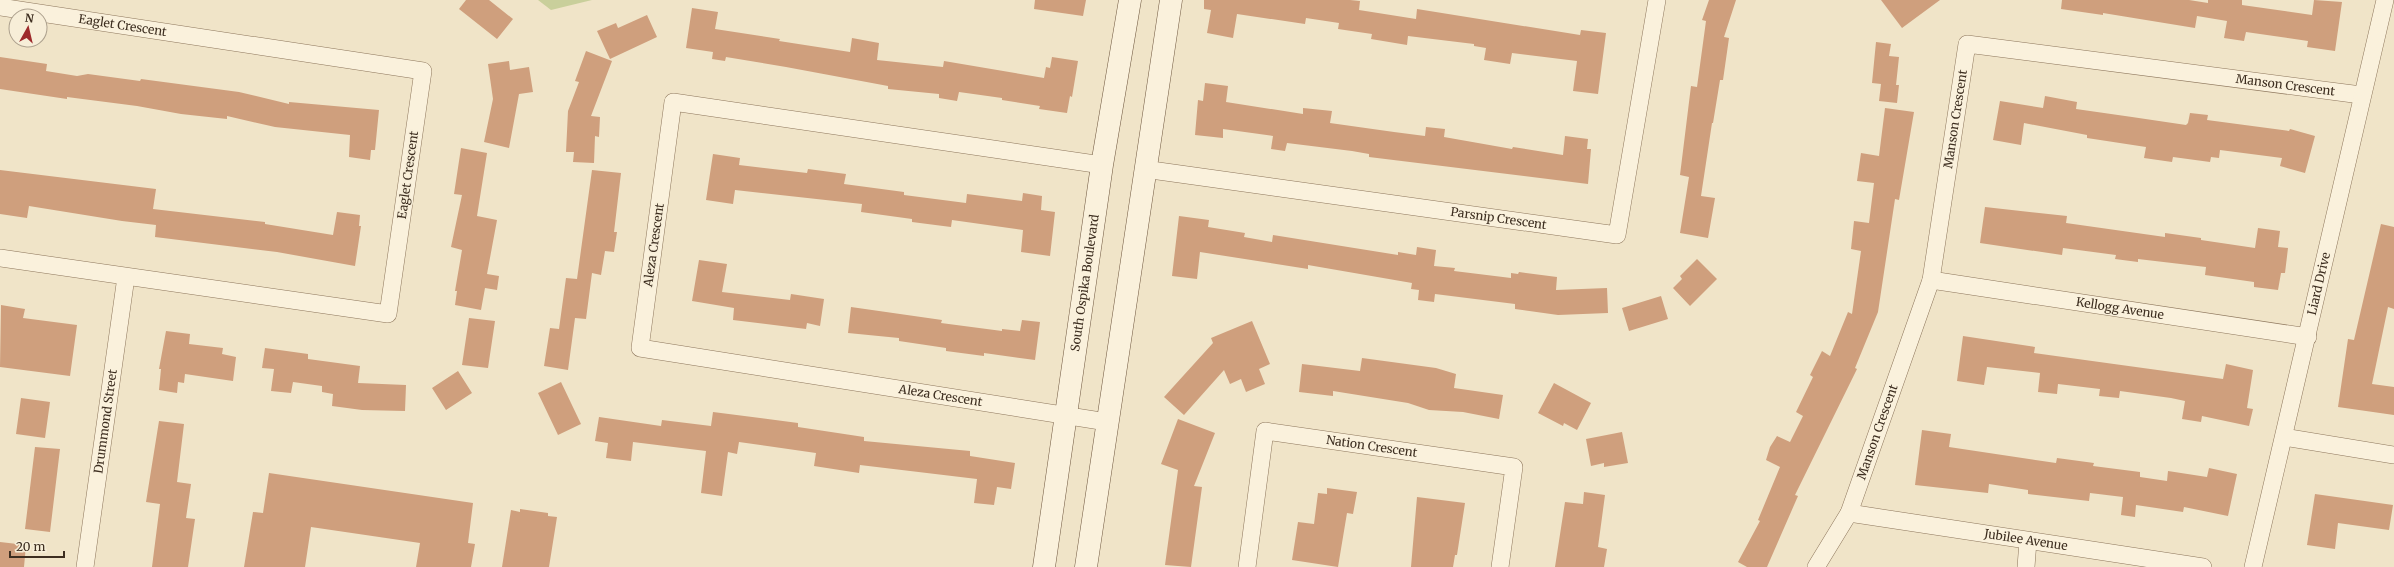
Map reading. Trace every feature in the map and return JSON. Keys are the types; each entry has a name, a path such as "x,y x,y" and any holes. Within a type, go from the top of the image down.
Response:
{"main road":[{"name":"South Ospika Boulevard","path":"1044,567 1102,165 1130,0"},
{"path":"1086,567 1144,169 1171,0"}],"street":[{"name":"Parsnip Crescent","path":"1144,169 1617,235 1657,0"},
{"name":"Liard Drive","path":"2253,567 2308,337 2361,95 2385,0"},
{"name":"Eaglet Crescent","path":"0,7 423,71 388,314 0,258"},
{"name":"Manson Crescent","path":"1816,567 1849,513 1931,280 1967,44 2361,95"},
{"name":"Aleza Crescent","path":"1102,165 673,102 640,348 1107,422"},
{"name":"Drummond Street","path":"85,567 126,277"},
{"name":"Kellogg Avenue","path":"1931,280 2308,337"},
{"name":"Nation Crescent","path":"1247,567 1265,431 1514,467 1500,567"},
{"path":"2284,437 2394,455"},
{"name":"Jubilee Avenue","path":"1849,513 2203,567"},
{"path":"2026,567 2028,541"}],"green space":[{"path":"538,0 592,0 551,10"}],"building":[{"path":"466,0 489,0 513,19 497,39 459,9"},
{"path":"1035,0 1086,0 1083,16 1034,9"},
{"path":"1204,0 1350,0 1360,1 1359,10 1416,19 1417,9 1580,35 1581,30 1606,33 1598,94 1573,91 1577,61 1512,53 1510,64 1484,60 1486,48 1474,46 1474,44 1408,36 1407,45 1371,39 1372,34 1338,29 1339,23 1306,18 1305,24 1237,14 1233,38 1207,33 1211,10 1204,9"},
{"path":"1709,0 1736,0 1724,37 1729,38 1723,80 1720,80 1701,196 1715,198 1708,238 1680,233 1689,177 1680,175 1691,86 1697,87 1706,21 1702,20"},
{"path":"1881,0 1940,0 1902,28"},
{"path":"2062,0 2189,0 2208,3 2208,0 2242,0 2242,5 2312,15 2314,0 2342,2 2335,51 2307,47 2308,41 2246,32 2244,41 2224,38 2227,21 2197,16 2195,28 2103,13 2103,15 2061,9"},
{"path":"692,8 718,12 715,29 780,39 779,41 850,52 852,38 879,43 877,60 943,67 944,61 1044,78 1046,67 1050,68 1052,57 1078,61 1072,97 1070,96 1067,113 1039,109 1040,106 1002,100 1002,98 959,92 957,101 939,98 939,94 888,89 888,86 786,67 726,57 725,61 712,59 713,52 686,48"},
{"path":"647,15 657,37 610,59 597,31 616,23 618,28"},
{"path":"1876,42 1891,44 1889,56 1899,57 1896,85 1899,85 1897,103 1879,101 1881,84 1872,83"},
{"path":"586,51 612,61 591,116 600,117 599,137 595,136 594,163 573,162 574,152 566,152 568,111 579,82 575,81"},
{"path":"0,57 47,64 46,71 77,76 88,74 140,81 141,79 239,92 289,104 289,102 379,110 375,150 371,150 370,160 349,157 350,135 275,127 227,116 227,119 181,114 137,106 67,97 67,99 0,89"},
{"path":"509,61 510,70 529,67 533,92 519,94 509,148 484,142 493,99 488,64"},
{"path":"1205,83 1228,86 1226,102 1303,114 1303,108 1332,111 1330,123 1425,136 1426,127 1445,129 1444,137 1512,149 1513,147 1563,155 1565,136 1588,139 1587,149 1591,149 1588,184 1369,157 1369,154 1352,151 1287,143 1285,151 1271,149 1273,136 1223,129 1223,138 1195,135 1198,100 1203,101"},
{"path":"2045,96 2077,102 2076,109 2186,125 2188,123 2190,113 2208,115 2207,120 2289,131 2290,129 2315,136 2305,173 2280,166 2282,158 2220,150 2219,158 2211,157 2210,162 2173,157 2172,162 2144,158 2146,147 2087,138 2087,135 2024,123 2021,145 1993,140 2000,101 2043,108"},
{"path":"1885,108 1914,112 1899,200 1895,199 1878,312 1855,368 1857,369 1795,495 1798,496 1767,567 1747,567 1738,562 1760,521 1758,520 1780,467 1766,460 1770,447 1777,436 1790,442 1803,416 1796,412 1813,377 1810,375 1822,351 1830,356 1848,312 1852,314 1861,251 1851,249 1854,221 1869,223 1874,183 1857,181 1861,153 1879,156"},
{"path":"461,148 487,153 477,216 497,220 487,274 499,276 497,290 485,288 481,310 455,305 457,291 455,291 462,250 451,247 462,195 454,194"},
{"path":"713,154 740,158 739,165 807,173 808,169 846,174 844,184 904,192 904,195 966,203 967,194 1022,201 1023,193 1042,196 1041,210 1055,212 1050,256 1021,252 1023,230 952,220 951,227 912,222 912,219 861,212 862,204 735,190 733,204 706,200"},
{"path":"0,170 156,189 153,209 265,222 265,224 333,235 337,212 360,215 359,226 361,226 355,266 277,252 155,237 156,225 29,206 27,218 0,214"},
{"path":"592,170 621,173 614,232 617,232 614,252 605,251 601,275 592,273 586,319 575,318 568,370 544,366 550,328 559,329 566,278 577,279"},
{"path":"1985,207 2067,216 2066,223 2165,237 2165,233 2255,248 2258,228 2280,231 2278,247 2288,248 2285,273 2281,273 2278,290 2254,287 2254,282 2205,275 2206,267 2138,259 2138,262 2115,259 2116,255 2063,248 2062,255 1980,243"},
{"path":"1179,216 1209,220 1208,227 1245,233 1244,237 1272,242 1273,235 1398,255 1398,252 1416,255 1417,247 1436,250 1434,266 1455,268 1454,271 1511,278 1511,273 1518,274 1519,272 1557,277 1556,290 1607,288 1608,313 1558,315 1515,309 1515,304 1435,294 1434,302 1418,300 1419,290 1411,289 1412,283 1308,265 1308,269 1200,252 1197,279 1172,276"},
{"path":"2381,224 2394,227 2394,309 2388,307 2372,384 2394,387 2394,415 2338,407 2348,339 2354,340"},
{"path":"1697,259 1717,279 1690,306 1673,288 1682,279 1680,276"},
{"path":"699,260 727,264 722,292 790,300 791,294 824,299 820,326 807,323 806,329 733,320 734,308 692,301"},
{"path":"1661,296 1668,319 1629,331 1622,308"},
{"path":"1,305 25,309 23,318 77,325 70,376 0,367"},
{"path":"851,307 942,320 941,323 1002,331 1002,329 1020,331 1022,320 1040,322 1035,360 984,353 984,356 946,351 946,348 899,341 899,338 848,333"},
{"path":"469,318 495,321 488,368 462,365"},
{"path":"1252,321 1270,364 1259,369 1265,384 1246,392 1241,379 1230,384 1224,370 1184,415 1164,397 1213,343 1211,338"},
{"path":"166,331 190,334 189,344 223,348 222,354 236,357 233,381 185,374 184,383 178,382 177,393 159,390 161,369 159,369"},
{"path":"1963,336 2035,347 2034,353 2223,379 2226,364 2253,370 2247,408 2253,409 2249,426 2202,416 2201,422 2182,419 2185,401 2171,398 2120,391 2119,398 2099,396 2100,389 2058,384 2057,394 2038,392 2040,373 1987,367 1984,385 1957,381"},
{"path":"265,348 308,354 308,359 360,366 358,383 406,385 405,411 362,410 332,406 333,394 322,392 322,386 293,382 291,393 271,391 274,369 262,368"},
{"path":"1362,358 1436,368 1456,374 1454,388 1503,395 1499,419 1463,412 1429,410 1408,403 1333,391 1333,396 1299,392 1302,364 1360,371"},
{"path":"458,371 472,393 446,410 432,388"},
{"path":"561,382 581,424 558,435 538,393"},
{"path":"1554,383 1591,403 1577,430 1564,423 1563,426 1538,413"},
{"path":"21,398 50,402 45,438 16,434"},
{"path":"713,412 798,423 798,427 864,437 864,441 970,451 970,456 1015,463 1011,489 997,487 994,505 974,503 977,479 860,465 859,473 814,466 816,453 739,442 737,454 728,452 722,496 701,493 706,451 633,442 631,461 606,458 608,443 595,441 599,417 661,426 662,420 711,426"},
{"path":"1178,419 1215,433 1194,486 1202,487 1191,567 1165,565 1178,470 1161,464"},
{"path":"159,421 184,424 177,482 191,484 186,518 195,519 188,567 152,567 160,504 146,502"},
{"path":"1922,430 1951,434 1949,447 2056,463 2057,458 2094,463 2093,466 2140,472 2140,477 2167,481 2168,471 2207,477 2209,468 2237,474 2228,516 2184,507 2183,512 2136,505 2135,517 2121,515 2123,497 2090,493 2089,501 2028,494 2028,490 1989,484 1988,493 1915,485"},
{"path":"1622,432 1628,463 1604,467 1604,463 1591,466 1586,439"},
{"path":"35,447 60,449 50,532 25,529"},
{"path":"269,473 473,503 468,543 475,544 471,567 416,567 420,543 311,527 305,567 244,567 253,512 263,513"},
{"path":"1327,488 1357,492 1353,514 1347,513 1338,567 1292,560 1298,522 1314,524 1318,493 1327,494"},
{"path":"1584,492 1605,495 1598,547 1607,549 1604,567 1555,567 1565,502 1583,504"},
{"path":"2315,494 2393,505 2389,530 2338,523 2335,549 2307,545"},
{"path":"1417,497 1465,503 1457,555 1455,555 1453,567 1411,567"},
{"path":"520,509 548,513 548,516 557,517 549,567 502,567 511,510 520,512"},
{"path":"0,542 26,545 24,567 0,567"}]}
